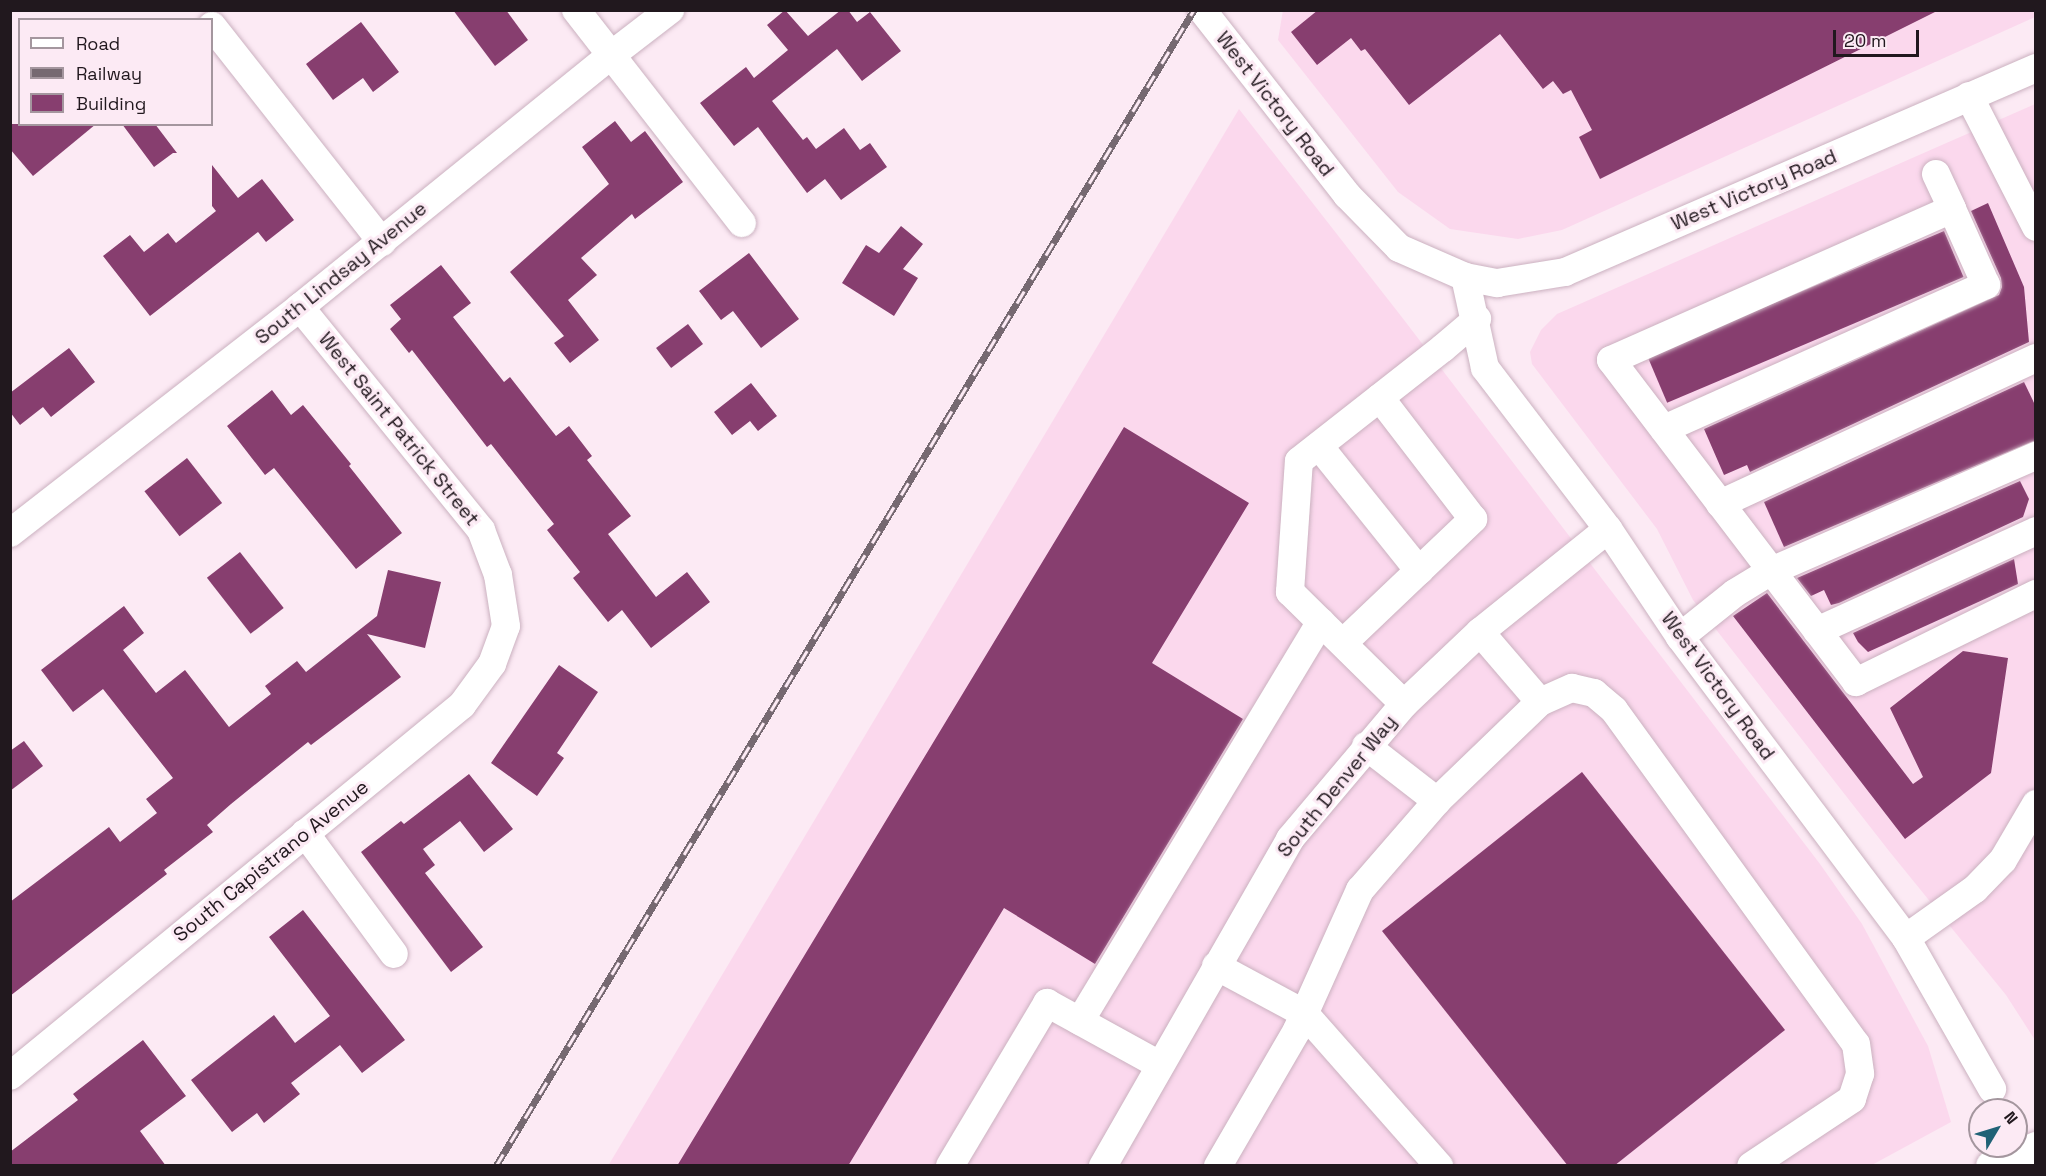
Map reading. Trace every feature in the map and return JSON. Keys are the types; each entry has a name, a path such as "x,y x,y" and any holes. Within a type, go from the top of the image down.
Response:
{"main road":[{"path":"1992,1166 2036,1148"}],"street":[{"path":"576,10 742,223"},
{"name":"South Lindsay Avenue","path":"13,526 300,307 670,10"},
{"name":"West Victory Road","path":"1202,10 1347,195 1399,248 1465,277 1497,283 1565,272 2036,68"},
{"path":"213,27 382,242"},
{"path":"1969,96 2036,227"},
{"path":"1664,429 1986,285 1936,174"},
{"path":"1952,209 1611,360 1856,682 2036,594"},
{"name":"West Victory Road","path":"1465,277 1485,368 1608,529 1680,637 1906,938 1992,1089"},
{"name":"West Saint Patrick Street","path":"300,307 481,530 498,575 506,626"},
{"path":"1404,704 1290,591 1299,461 1476,319"},
{"path":"1720,504 2036,358"},
{"path":"1342,643 1473,519 1380,398"},
{"path":"1319,446 1419,571"},
{"path":"1680,637 1735,593 1771,571 2036,456"},
{"name":"South Denver Way","path":"1103,1166 1290,839 1366,746 1404,704 1480,632 1608,529"},
{"path":"1816,631 2036,531"},
{"path":"1080,1021 1321,622"},
{"name":"South Capistrano Avenue","path":"10,1076 462,705 492,664 506,626"},
{"path":"1480,632 1540,702"},
{"path":"1218,1166 1305,1014 1360,890 1437,801 1540,702 1572,688 1594,693 1614,710 1856,1044 1860,1074 1852,1099 1751,1166"},
{"path":"1366,746 1437,801"},
{"path":"1906,938 1975,889 2003,860 2036,804"},
{"path":"305,833 394,954"},
{"path":"1216,966 1305,1014 1439,1166"},
{"path":"950,1166 1047,1003 1160,1065"}],"shaded area":[{"path":"1283,10 2036,11 2035,17 1562,230 1518,239 1450,229 1398,192 1278,40"},
{"path":"2035,104 2035,1040 2006,995 1889,851 1693,600 1657,529 1532,364 1530,352 1541,330 1557,314"},
{"path":"1239,109 1401,316 1820,864 1862,924 1928,1046 1951,1122 1870,1166 608,1166"}],"building":[{"path":"453,10 506,10 528,40 495,66"},
{"path":"785,10 808,36 841,10 848,10 857,22 870,12 901,51 862,81 837,49 772,101 803,140 807,137 816,149 844,128 860,150 870,143 887,167 841,200 825,179 807,193 758,127 734,146 700,103 746,67 754,78 788,50 767,25"},
{"path":"1318,10 1939,10 1600,179 1579,137 1592,130 1571,90 1563,94 1553,81 1543,89 1500,34 1409,105 1365,49 1361,51 1351,38 1317,65 1291,32"},
{"path":"361,22 399,72 373,92 363,78 333,100 306,64"},
{"path":"615,121 631,142 645,131 683,182 635,219 632,214 581,258 597,275 568,300 599,340 570,363 554,343 564,336 510,272 609,184 582,147"},
{"path":"10,124 18,124 18,126 94,126 33,176 10,149"},
{"path":"123,126 157,126 177,153 173,153 154,167"},
{"path":"212,165 238,198 262,179 294,220 266,242 258,232 150,316 103,256 130,235 144,252 168,233 176,243 216,211 212,206"},
{"path":"1988,203 2024,287 2029,342 1750,472 1747,465 1724,475 1704,429 1999,295 2002,287 2001,278 1971,211"},
{"path":"901,226 923,244 903,269 918,278 894,316 842,283 866,245 879,253"},
{"path":"1944,231 1964,277 1667,403 1648,357"},
{"path":"749,253 799,319 761,348 733,311 721,320 699,291"},
{"path":"441,265 471,303 453,317 504,382 510,377 556,436 569,426 592,456 587,460 631,516 608,534 656,597 687,572 710,602 651,648 622,610 608,622 573,578 580,572 547,530 554,524 491,444 487,447 412,350 409,353 390,329 401,319 390,305"},
{"path":"688,324 703,344 671,368 656,348"},
{"path":"69,348 95,382 51,417 43,407 20,425 10,412 10,393"},
{"path":"2024,382 2036,407 2036,440 1784,547 1764,502"},
{"path":"751,383 777,416 758,431 750,421 732,435 714,412"},
{"path":"272,390 291,415 303,405 351,464 349,466 402,533 356,569 274,468 265,475 227,426"},
{"path":"1124,427 1249,503 1152,663 1243,719 1095,964 1004,908 848,1166 677,1166"},
{"path":"187,458 222,503 180,536 144,491"},
{"path":"2020,481 2029,499 2023,517 1839,603 1831,605 1824,590 1811,596 1797,578"},
{"path":"240,552 284,608 251,634 207,578"},
{"path":"2014,559 2018,584 1868,652 1853,633"},
{"path":"388,570 441,582 425,648 367,634 401,677 311,745 308,742 231,804 207,825 213,832 164,870 167,874 10,996 10,902 109,827 120,842 157,813 146,799 173,778 103,689 73,712 41,670 124,606 144,633 123,650 156,693 185,670 229,727 271,694 265,686 297,661 306,672 377,616"},
{"path":"1767,593 1913,784 1923,777 1890,708 1963,651 2008,658 1991,773 1905,839 1733,616"},
{"path":"559,665 598,692 557,753 564,758 537,796 491,763"},
{"path":"24,741 43,766 10,791 10,751"},
{"path":"1582,772 1785,1030 1614,1166 1568,1166 1382,931"},
{"path":"469,774 513,829 484,852 460,821 423,849 435,865 425,873 483,947 451,972 361,852 401,821 404,824"},
{"path":"303,910 405,1040 362,1073 340,1045 291,1083 300,1094 264,1123 257,1113 232,1132 191,1080 274,1015 295,1043 330,1016 269,937"},
{"path":"143,1040 186,1096 140,1131 166,1166 10,1166 10,1152 78,1100 73,1094"}],"railway":[{"path":"496,1166 1194,10"}]}
